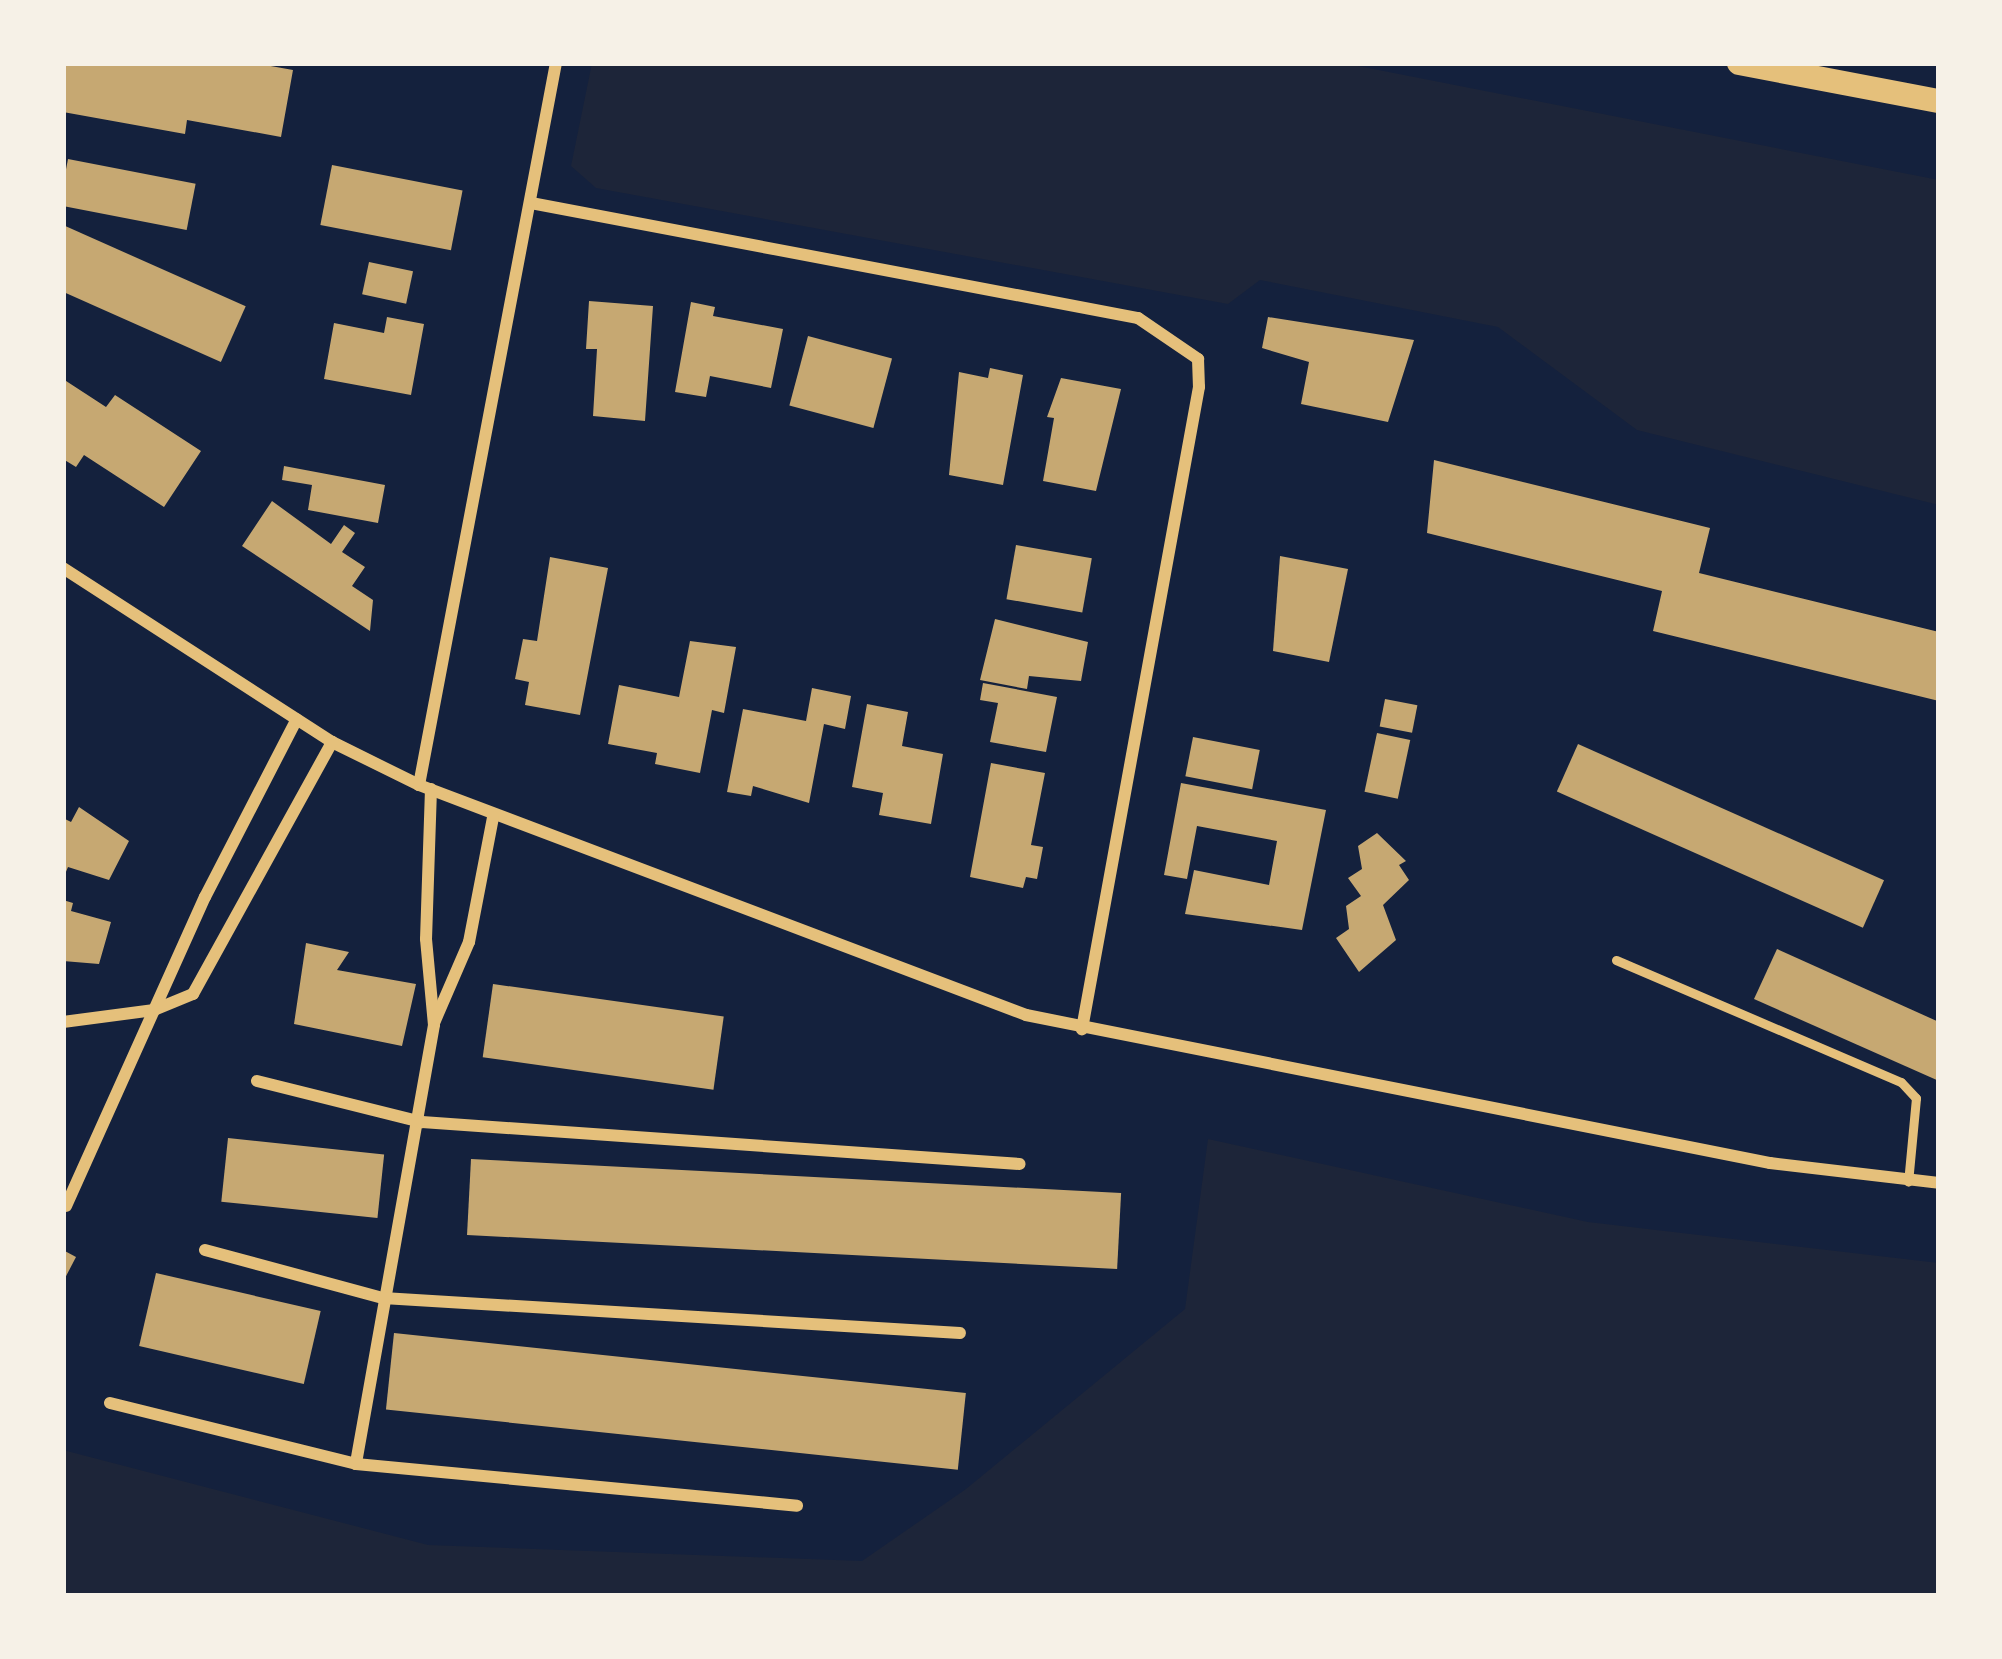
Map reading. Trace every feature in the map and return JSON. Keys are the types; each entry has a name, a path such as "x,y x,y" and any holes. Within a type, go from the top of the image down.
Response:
{"main road":[{"path":"1739,63 1939,101"}],"street":[{"path":"356,1464 383,1298 422,1122 434,1024 426,939 425,787 556,63"},
{"path":"531,202 1138,318 1198,359 1199,387 1082,1029"},
{"path":"63,568 332,742 425,787 493,817 1082,1029 1770,1163 1939,1183"},
{"path":"66,1206 154,1010 298,719"},
{"path":"63,1022 154,1010 205,982 332,742"},
{"path":"434,1024 469,942 493,817"},
{"path":"257,1081 422,1122 1020,1164"},
{"path":"205,1250 383,1298 960,1333"},
{"path":"110,1403 356,1464 796,1507"}],"lane":[{"path":"1616,961 1901,1082 1916,1098 1908,1182"}],"shaded area":[{"path":"592,63 1343,63 1939,180 1939,505 1637,430 1498,327 1260,280 1228,304 596,188 571,166"},
{"path":"1208,1139 1588,1222 1939,1263 1939,1596 63,1596 63,1450 428,1545 862,1561 966,1489 1185,1309"}],"building":[{"path":"63,63 254,63 293,70 281,137 187,120 185,134 63,112"},
{"path":"68,159 196,184 187,230 63,206"},
{"path":"332,165 463,190 451,250 320,225"},
{"path":"63,225 246,306 221,362 63,292"},
{"path":"369,262 413,271 406,304 362,294"},
{"path":"589,301 653,306 645,421 593,416 597,349 586,349"},
{"path":"691,302 715,307 713,316 783,329 771,388 710,376 706,397 675,392"},
{"path":"387,317 424,324 411,395 324,379 334,323 384,333"},
{"path":"1268,317 1414,340 1388,422 1301,404 1309,362 1262,348"},
{"path":"808,336 892,359 873,428 789,406"},
{"path":"990,368 1023,375 1003,485 949,475 959,372 988,378"},
{"path":"1061,378 1121,389 1096,491 1043,481 1054,418 1047,417"},
{"path":"63,379 106,407 115,395 201,451 164,507 84,455 76,467 63,459"},
{"path":"1434,460 1710,528 1699,573 1939,632 1939,701 1653,631 1662,591 1427,533"},
{"path":"284,466 385,485 378,523 308,510 312,485 282,480"},
{"path":"272,501 331,544 344,525 355,533 342,552 365,567 352,586 373,600 370,631 242,546"},
{"path":"1016,545 1092,558 1082,613 1006,599"},
{"path":"1280,556 1348,569 1329,662 1273,651"},
{"path":"550,557 608,568 580,715 525,705 529,682 515,679 523,639 537,641"},
{"path":"995,619 1088,642 1081,681 1029,676 1027,689 980,680"},
{"path":"690,641 736,647 724,713 712,710 700,773 655,764 657,753 608,744 619,685 679,697"},
{"path":"983,683 1057,697 1046,752 990,742 998,703 980,700"},
{"path":"812,688 851,696 845,729 824,724 809,803 753,786 751,796 727,792 743,709 806,721"},
{"path":"1385,699 1417,705 1412,733 1380,726"},
{"path":"867,704 908,712 902,746 943,754 931,824 879,815 883,793 852,787"},
{"path":"1377,733 1410,740 1398,799 1365,792"},
{"path":"1193,737 1260,750 1252,789 1185,776"},
{"path":"1578,744 1884,880 1863,928 1557,792"},
{"path":"991,763 1045,773 1031,845 1043,847 1037,879 1026,877 1023,888 970,877"},
{"path":"1181,783 1326,810 1302,930 1185,914 1194,870 1269,885 1277,841 1197,826 1187,879 1164,875"},
{"path":"79,807 129,841 109,880 68,867 63,879 63,818 71,822"},
{"path":"1377,833 1406,861 1399,865 1409,880 1383,905 1396,940 1359,972 1336,938 1349,929 1346,906 1361,896 1348,878 1362,869 1358,846"},
{"path":"63,900 73,903 71,911 111,922 99,964 63,961"},
{"path":"306,943 349,952 337,970 416,984 402,1046 294,1024"},
{"path":"1777,949 1939,1022 1939,1081 1754,999"},
{"path":"493,984 724,1016 713,1090 483,1057"},
{"path":"228,1138 384,1154 377,1218 221,1202"},
{"path":"471,1159 1121,1193 1117,1269 467,1235"},
{"path":"63,1250 76,1257 63,1282"},
{"path":"156,1273 321,1311 304,1384 139,1346"},
{"path":"394,1333 966,1393 958,1470 386,1410"}]}
